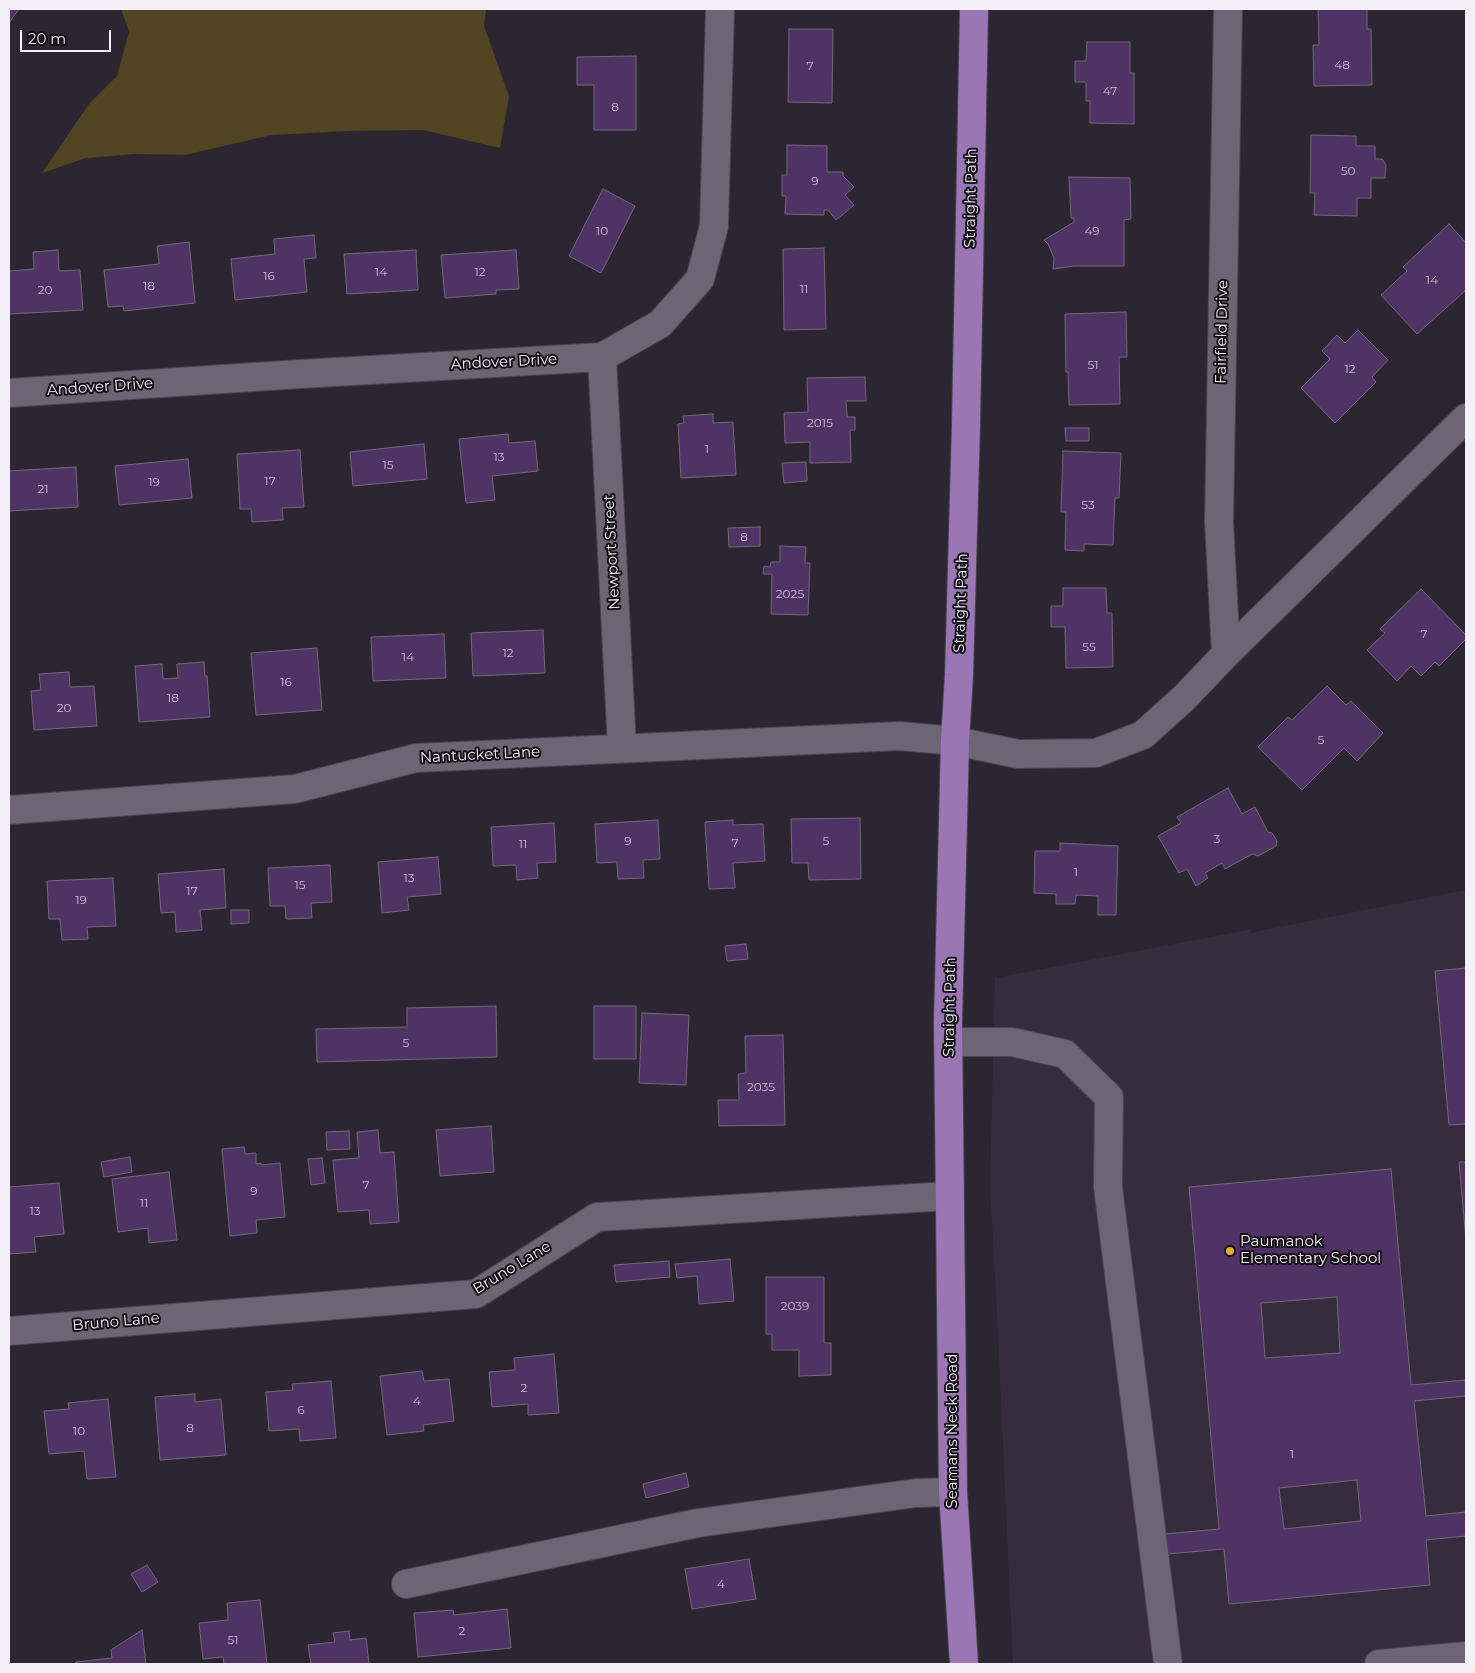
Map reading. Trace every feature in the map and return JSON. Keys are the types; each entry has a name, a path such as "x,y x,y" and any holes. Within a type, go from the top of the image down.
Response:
{"main road":[{"name":"Straight Path","path":"949,1196 948,1042 955,741 959,675 966,433 974,9"},
{"name":"Seamans Neck Road","path":"949,1196 952,1290 953,1492 964,1664"}],"street":[{"name":"Andover Drive","path":"9,393 602,357 660,324 700,279 714,226 720,9"},
{"name":"Fairfield Drive","path":"1226,654 1219,522 1228,9"},
{"name":"Newport Street","path":"602,357 622,748"},
{"path":"955,741 1018,754 1096,753 1143,734 1184,698 1226,654 1466,418"},
{"name":"Nantucket Lane","path":"9,810 295,789 416,758 900,736 955,741"},
{"path":"948,1042 1012,1042 1065,1054 1109,1097 1108,1187 1168,1664"},
{"name":"Bruno Lane","path":"9,1331 476,1294 597,1217 949,1196"},
{"path":"406,1584 698,1523 916,1493 953,1492"},
{"path":"1393,1664 1466,1656"}],"shaded area":[{"path":"121,9 486,9 484,26 509,96 500,148 423,130 271,135 185,155 135,154 86,158 42,173 89,104 117,76 129,32"},
{"name":"Paumanok Elementary School","path":"1466,890 1466,1664 1013,1664 990,1189 995,978 1253,929 1249,933"}],"building":[{"path":"9,9 19,9 9,23"},
{"path":"1318,9 1367,9 1367,29 1371,29 1372,85 1314,86 1313,45 1319,45"},
{"path":"789,29 833,29 832,103 788,102"},
{"path":"1087,42 1130,42 1130,73 1134,73 1134,124 1090,123 1090,101 1086,101 1086,82 1075,82 1075,61 1086,61"},
{"path":"636,56 636,130 594,130 594,85 577,85 577,57"},
{"path":"1311,135 1356,136 1356,146 1375,146 1375,159 1382,159 1386,165 1385,178 1371,178 1371,198 1357,198 1357,216 1314,215 1315,193 1310,193"},
{"path":"787,145 827,146 827,172 843,172 843,176 854,187 845,195 854,205 836,220 828,210 824,210 824,215 785,214 786,196 782,196 782,175 787,175"},
{"path":"1069,177 1130,178 1131,219 1124,220 1124,266 1074,266 1053,269 1054,258 1048,244 1044,240 1074,222 1074,218 1071,218"},
{"path":"603,189 635,206 601,273 569,256"},
{"path":"1449,224 1466,243 1466,290 1417,334 1381,295 1407,271 1403,267"},
{"path":"314,235 316,258 304,259 307,292 235,300 231,259 275,254 274,239"},
{"path":"189,242 195,303 124,311 123,306 108,307 104,270 159,264 157,246"},
{"path":"824,248 826,329 784,330 783,249"},
{"path":"58,250 59,271 80,270 83,310 9,314 9,271 34,269 33,252"},
{"path":"416,250 418,290 347,294 344,254"},
{"path":"516,250 519,289 496,290 496,294 445,298 441,255"},
{"path":"1126,312 1127,357 1119,357 1120,404 1069,405 1068,372 1066,372 1065,314"},
{"path":"1358,330 1388,360 1372,377 1376,382 1335,423 1301,388 1330,359 1322,351 1337,335 1345,343"},
{"path":"865,377 866,401 846,401 847,417 855,417 855,430 850,430 851,462 810,463 810,442 785,443 784,413 808,412 807,378"},
{"path":"713,414 713,423 733,422 736,475 681,478 678,424 684,423 683,416"},
{"path":"1065,428 1089,428 1089,441 1066,441"},
{"path":"508,434 509,443 535,441 538,471 492,476 495,500 466,503 459,439"},
{"path":"424,444 427,479 353,486 350,452"},
{"path":"300,450 304,507 282,508 283,520 252,522 251,509 240,509 237,454"},
{"path":"1063,451 1121,453 1119,498 1115,498 1113,545 1084,544 1084,551 1065,550 1066,512 1061,512"},
{"path":"188,459 192,498 119,505 115,466"},
{"path":"806,462 807,481 784,483 782,463"},
{"path":"76,467 78,507 9,511 9,471"},
{"path":"760,527 760,546 729,547 728,528"},
{"path":"780,546 806,547 805,563 810,563 808,615 771,614 772,574 763,574 764,566 770,567 771,562 780,562"},
{"path":"1063,588 1106,588 1107,613 1112,613 1113,667 1066,668 1065,627 1051,627 1051,606 1063,606"},
{"path":"1421,589 1466,635 1466,639 1439,666 1435,662 1421,676 1411,666 1397,681 1367,650 1385,633 1380,629"},
{"path":"543,630 545,673 473,676 471,633"},
{"path":"444,634 446,678 373,681 371,637"},
{"path":"317,648 322,710 256,715 251,653"},
{"path":"204,662 210,717 139,722 135,666 162,664 163,679 178,678 177,664"},
{"path":"69,672 70,687 94,686 97,726 34,730 31,691 41,690 39,674"},
{"path":"1327,686 1346,705 1351,701 1383,733 1357,761 1344,748 1302,790 1258,747 1288,717 1292,720"},
{"path":"1228,788 1242,814 1255,807 1268,832 1272,833 1277,841 1276,846 1258,856 1252,854 1225,869 1222,863 1205,873 1208,878 1196,886 1187,869 1179,873 1158,836 1181,823 1177,817"},
{"path":"860,818 861,879 809,880 808,863 792,863 791,819"},
{"path":"658,820 660,859 643,860 644,878 618,879 617,862 597,863 595,824"},
{"path":"733,820 733,825 763,824 765,861 733,863 735,888 709,889 705,822"},
{"path":"554,823 556,862 537,863 538,878 517,880 516,865 493,866 491,827"},
{"path":"1060,843 1118,846 1116,915 1098,915 1098,896 1076,895 1075,904 1056,904 1056,894 1034,893 1035,851 1060,851"},
{"path":"438,857 441,894 407,897 409,910 382,913 378,862"},
{"path":"330,865 332,902 311,903 312,918 286,919 285,906 270,906 268,868"},
{"path":"224,869 226,908 200,910 202,930 176,932 175,912 161,913 158,874"},
{"path":"113,878 116,926 87,927 88,939 62,940 60,919 49,919 47,881"},
{"path":"231,910 249,910 249,923 231,924"},
{"path":"746,944 748,959 727,961 725,946"},
{"path":"1466,968 1466,1124 1449,1125 1435,971"},
{"path":"496,1006 497,1057 317,1062 316,1029 407,1027 407,1008"},
{"path":"594,1006 636,1006 636,1059 594,1059"},
{"path":"642,1013 689,1015 686,1085 639,1083"},
{"path":"783,1035 785,1125 719,1126 718,1100 739,1100 738,1074 746,1073 745,1036"},
{"path":"491,1126 494,1172 440,1176 436,1130"},
{"path":"378,1130 380,1153 394,1152 399,1222 370,1224 369,1210 338,1212 333,1160 359,1158 357,1132"},
{"path":"349,1131 350,1149 327,1150 326,1132"},
{"path":"244,1147 245,1154 256,1153 256,1164 280,1163 285,1217 256,1220 257,1233 230,1236 222,1149"},
{"path":"130,1157 132,1172 104,1177 101,1162"},
{"path":"322,1158 325,1183 311,1185 308,1159"},
{"path":"1459,1162 1466,1162 1466,1240"},
{"path":"1391,1169 1411,1385 1466,1380 1466,1396 1414,1401 1426,1516 1466,1512 1466,1536 1426,1540 1430,1585 1229,1604 1224,1549 1167,1554 1165,1534 1219,1529 1189,1187","holes":["1337,1297 1340,1353 1265,1358 1261,1303","1357,1480 1361,1521 1284,1529 1279,1488"]},
{"path":"169,1172 177,1240 149,1243 148,1228 118,1232 112,1179"},
{"path":"59,1183 64,1234 34,1237 36,1252 9,1254 9,1187"},
{"path":"730,1259 734,1301 699,1304 697,1276 677,1278 675,1264"},
{"path":"669,1261 670,1277 616,1282 614,1265"},
{"path":"766,1277 824,1277 824,1343 831,1343 831,1375 799,1376 799,1350 772,1350 772,1334 766,1334"},
{"path":"554,1354 559,1413 528,1415 528,1404 492,1407 489,1372 515,1370 514,1358"},
{"path":"422,1371 424,1381 449,1379 454,1421 423,1425 424,1431 387,1435 380,1376"},
{"path":"331,1381 336,1438 300,1441 299,1429 269,1431 266,1392 293,1390 292,1384"},
{"path":"195,1394 195,1402 221,1399 226,1455 160,1460 155,1397"},
{"path":"108,1399 116,1477 87,1479 84,1451 49,1454 44,1411 69,1409 68,1403"},
{"path":"686,1473 689,1487 646,1498 643,1484"},
{"path":"749,1559 756,1599 692,1609 685,1569"},
{"path":"147,1565 158,1582 142,1592 131,1574"},
{"path":"260,1600 267,1664 224,1664 223,1657 203,1659 199,1623 228,1620 227,1603"},
{"path":"507,1609 511,1648 418,1657 414,1613 453,1610 454,1615"},
{"path":"142,1630 146,1664 76,1664 76,1662 112,1658 111,1650"},
{"path":"349,1631 350,1640 366,1638 369,1664 311,1664 308,1645 335,1642 333,1633"}],"place":[{"name":"Paumanok Elementary School","path":"1230,1251"}]}
